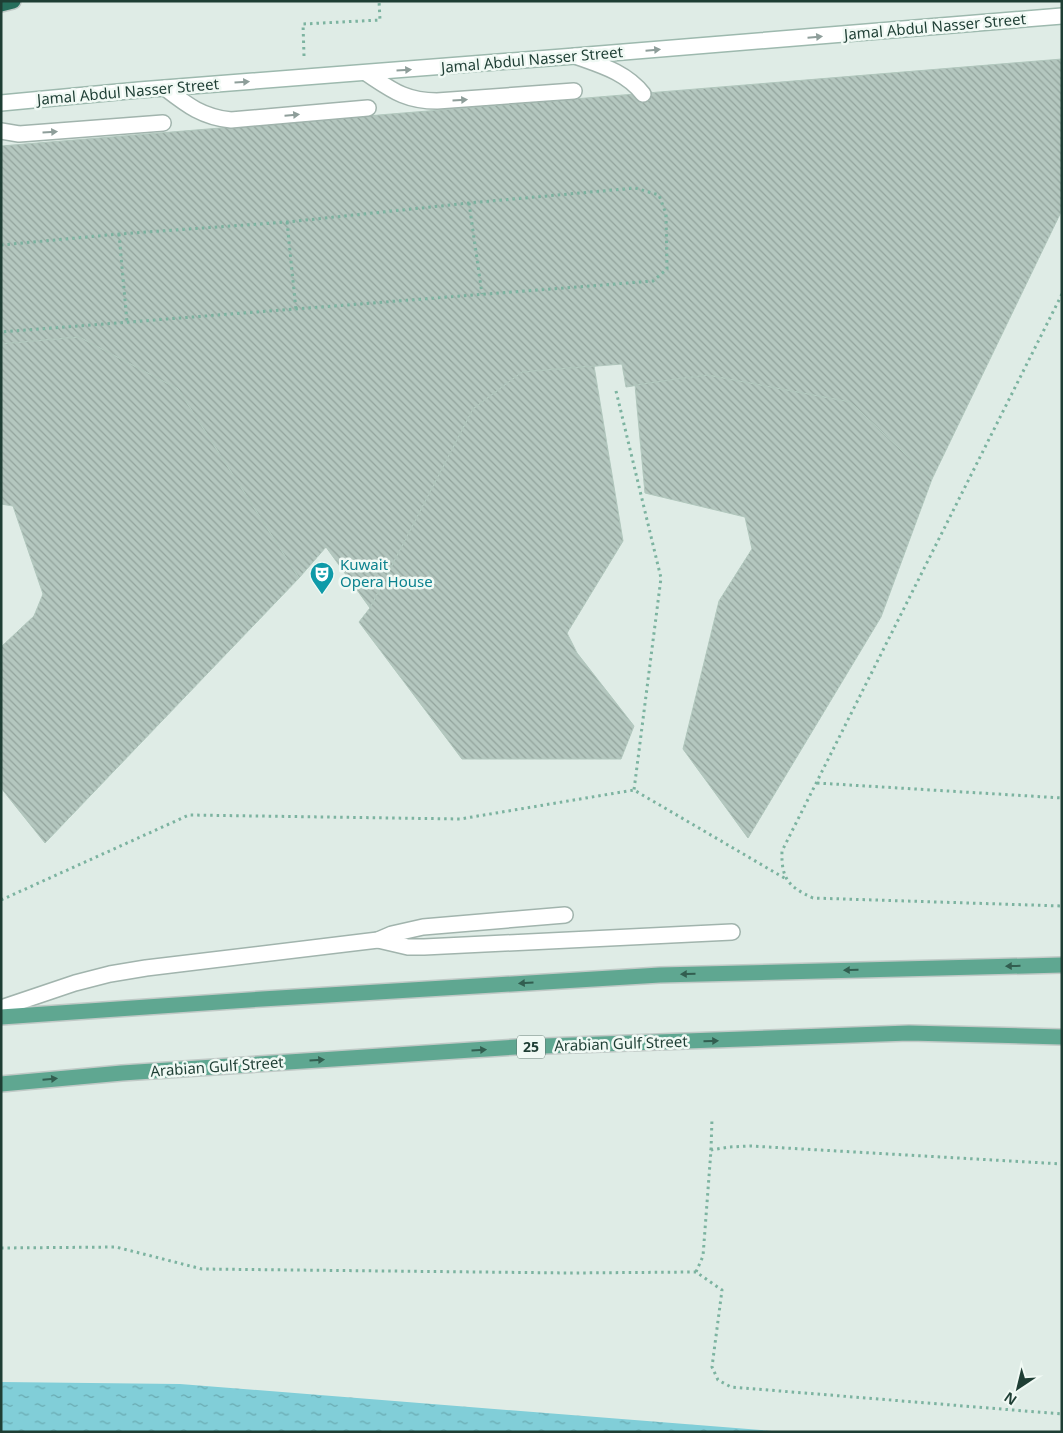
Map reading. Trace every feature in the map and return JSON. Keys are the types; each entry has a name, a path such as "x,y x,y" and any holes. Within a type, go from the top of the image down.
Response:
{"highway":[{"path":"1,4 13,1"}],"main road":[{"name":"Jamal Abdul Nasser Street","path":"1,103 165,88 1062,16"},
{"path":"575,56 623,75 635,84 643,94"},
{"path":"366,73 398,94 419,101 437,102 574,91"},
{"path":"165,88 193,109 215,118 231,120 368,108"},
{"path":"1,132 19,134 163,123"},
{"path":"1,1008 75,983 110,974 146,968 378,940 392,934 423,927 565,915"},
{"path":"378,940 408,947 424,947 732,932"},
{"path":"1,1017 660,975 1062,965"},
{"name":"Arabian Gulf Street","path":"1,1084 122,1073 516,1048 909,1033 1062,1037"}],"path":[{"path":"305,78 303,24 380,20 379,1"},
{"path":"1,245 119,234 287,222 635,188 659,195 666,214 667,269 653,281 1,332"},
{"path":"469,203 482,294"},
{"path":"287,222 296,310"},
{"path":"119,234 127,322"},
{"path":"786,879 782,865 782,851 1062,294"},
{"path":"616,391 661,578 634,790"},
{"path":"817,783 1062,798"},
{"path":"1,900 189,815 460,820 634,790 786,879 796,890 813,898 1062,906"},
{"path":"696,1272 703,1256 712,1118"},
{"path":"711,1150 750,1146 1062,1164"},
{"path":"1,1248 116,1247 202,1269 570,1273 696,1272 722,1290 712,1367 718,1380 731,1387 1062,1414"}],"water":[{"path":"1,1382 180,1384 785,1432 1,1432"}],"building":[{"path":"1062,59 1062,210 932,479 850,402 707,375 626,387 622,364 522,372 473,409 370,608 326,547 299,578 178,389 79,337 1,344 1,146"},
{"path":"79,337 178,389 299,578 45,843 1,788 1,647 34,616 43,594 13,506 1,504 1,344"},
{"path":"594,366 623,541 567,633 577,653 634,726 621,759 462,759 359,622 370,608 473,409 522,372"},
{"path":"707,375 850,402 932,479 881,617 748,838 683,749 719,601 752,549 745,517 645,493 635,385"}],"place":[{"name":"Kuwait Opera House","path":"322,595"}]}
